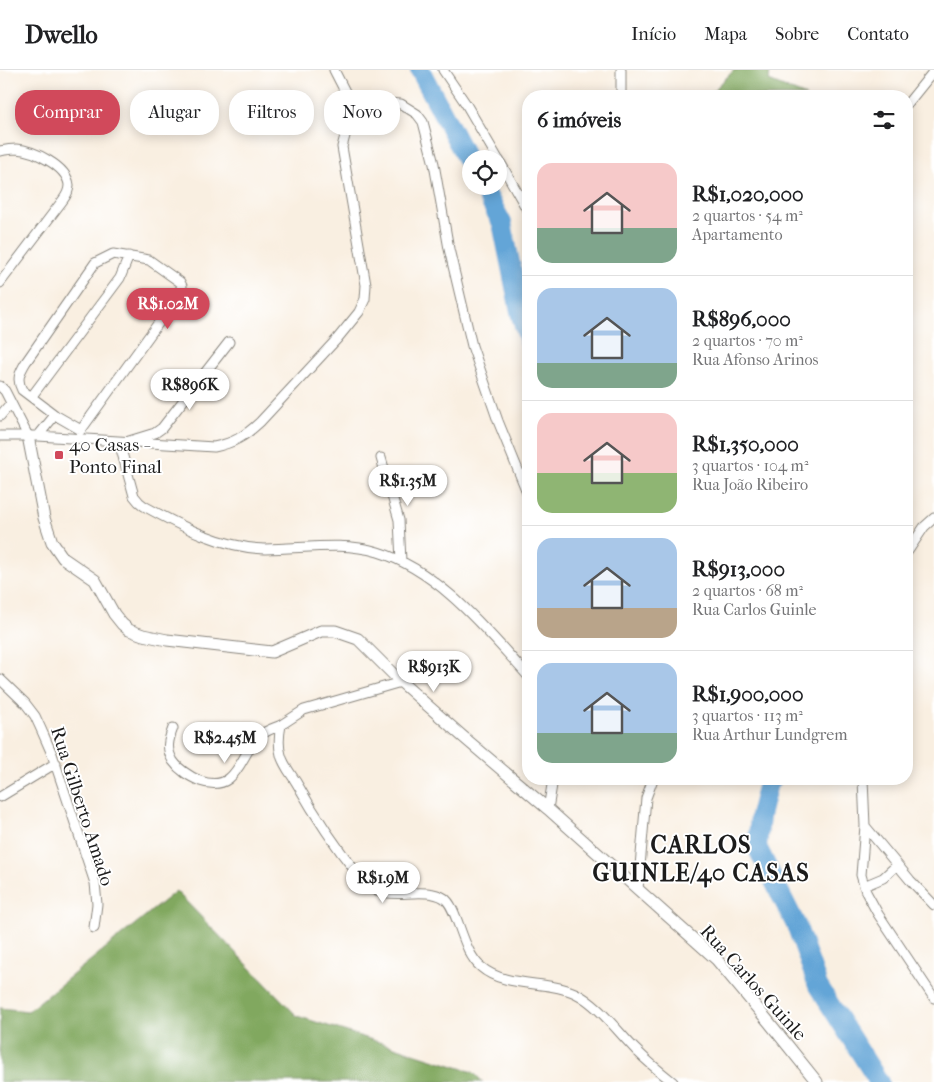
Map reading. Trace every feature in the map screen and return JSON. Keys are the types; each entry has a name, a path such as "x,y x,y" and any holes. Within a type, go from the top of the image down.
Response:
{"street":[{"path":"334,70 345,90"},
{"path":"443,70 466,104 492,150"},
{"path":"621,70 621,90"},
{"path":"913,97 933,72"},
{"path":"400,104 417,114 423,122 434,164 449,249 472,346 498,421 522,480"},
{"path":"0,436 33,436 214,448 230,444 248,433 337,339 359,312 365,299 366,285 342,146 345,135"},
{"path":"0,151 16,149 42,156 55,165 66,177 69,184 68,191 63,200 0,283"},
{"path":"507,175 522,200"},
{"path":"113,254 129,256 141,257 155,264 180,282 182,289 81,430 55,415 22,390 19,384 20,373 96,262 113,254"},
{"path":"32,396 120,278 129,256"},
{"path":"122,442 155,433 162,428 229,342"},
{"path":"0,386 5,391 10,404 33,436"},
{"path":"0,416 10,404"},
{"path":"33,436 55,415"},
{"name":"Rua Carlos Guinle","path":"33,436 44,518 52,542 63,558 95,580 114,614 129,630 167,640 272,652 321,632 335,631 358,639 401,682 548,808 717,960 817,1082"},
{"path":"122,442 134,496 139,502 192,530 230,544 264,549 336,545 373,551 401,561 419,571 442,589 480,623 522,669"},
{"path":"381,458 399,520 401,561"},
{"path":"913,544 924,527 934,518"},
{"name":"Rua Gilberto Amado","path":"0,679 25,703 35,716 56,763 95,883 94,928"},
{"path":"173,728 167,745 170,755 178,768 191,777 211,784 222,783 243,762 256,739 304,710 401,682"},
{"path":"281,725 279,738 281,756 303,793 357,874 369,886 385,893 424,894 443,898 451,905 468,951 481,967 498,977 575,993 596,1008 636,1050 673,1082"},
{"path":"0,797 56,763"},
{"path":"548,808 552,785"},
{"path":"638,889 646,798 651,785"},
{"path":"862,785 865,826 861,874 864,886 878,914 934,998"},
{"path":"865,826 897,865 934,905"},
{"path":"864,886 884,878 897,865"}],"green space":[{"path":"734,70 770,70 769,81 791,90 714,90"},
{"path":"176,891 297,1016 473,1072 483,1082 0,1082 0,1008 28,1011"}],"waterway":[{"path":"420,70 462,150"},
{"path":"487,195 502,223 522,319"},
{"path":"768,785 760,816 757,847 797,927 818,986 879,1082"}],"place":[{"name":"40 Casas - Ponto Final","path":"59,455"}],"district":[{"name":"CARLOS GUINLE/40 CASAS","path":"701,859"}]}
